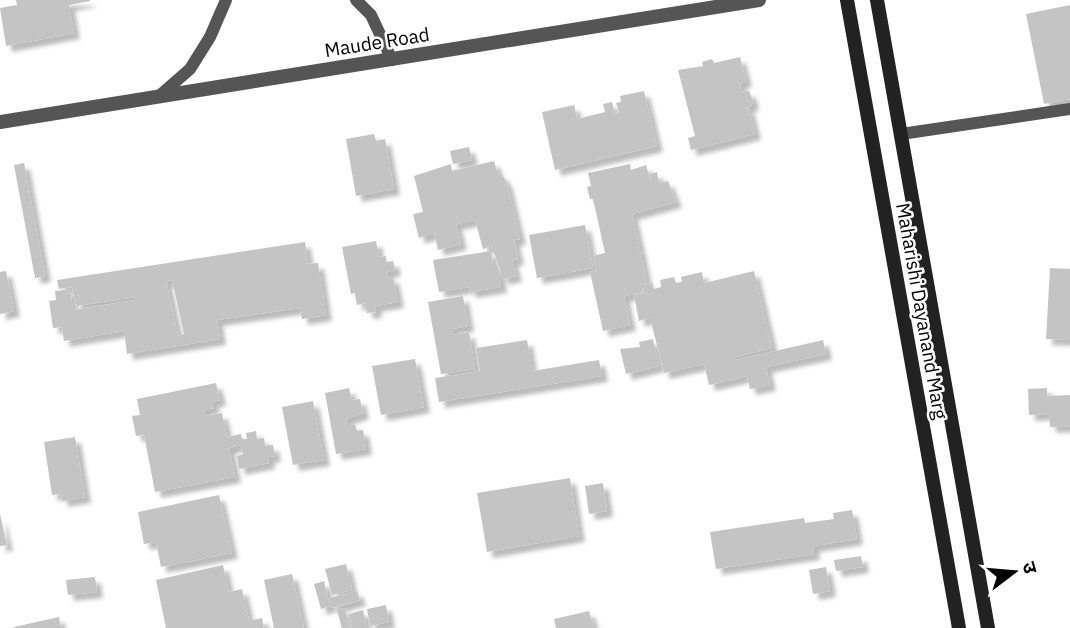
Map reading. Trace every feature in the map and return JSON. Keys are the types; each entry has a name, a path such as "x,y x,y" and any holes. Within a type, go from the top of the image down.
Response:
{"street":[{"name":"Maude Road","path":"0,122 759,0"},
{"name":"Maharishi Dayanand Marg","path":"847,0 959,628"},
{"name":"Maharishi Dayanand Marg","path":"877,0 988,628"}],"lane":[{"path":"158,96 190,69 210,37 226,0"},
{"path":"356,0 371,15 391,60"},
{"path":"901,134 1070,109"}],"building":[{"path":"16,0 90,1 69,5 74,33 6,46 0,8 17,5"},
{"path":"1070,5 1070,99 1044,104 1026,14"},
{"path":"740,57 746,81 740,83 742,92 749,91 753,101 751,106 744,108 749,109 755,134 691,150 688,138 695,136 678,70 703,66 702,62 712,59 714,63"},
{"path":"644,91 657,146 555,170 542,112 574,105 577,119 605,112 603,104 612,102 615,114 619,112 616,103 621,102 620,96"},
{"path":"374,134 376,141 385,139 394,189 356,196 346,139"},
{"path":"469,147 472,160 453,164 450,151"},
{"path":"494,161 498,175 502,174 507,184 520,239 514,240 518,259 512,260 516,276 503,279 492,246 483,249 475,220 456,224 461,244 438,250 434,233 419,238 413,214 423,212 414,176 451,164 452,171"},
{"path":"24,163 45,276 35,278 14,165"},
{"path":"630,164 631,170 646,165 651,182 650,174 657,172 659,183 668,181 676,202 632,214 647,283 641,284 643,292 624,296 630,325 603,331 590,272 596,271 593,256 605,253 593,199 590,199 587,187 591,186 588,173"},
{"path":"585,225 593,268 537,278 529,235"},
{"path":"376,241 379,257 386,256 386,262 393,261 395,270 387,272 388,278 393,277 398,302 375,306 376,312 367,313 365,303 357,305 355,293 351,294 342,247"},
{"path":"305,242 308,264 318,263 326,315 302,319 300,308 217,320 220,339 127,354 124,331 64,341 62,327 53,328 49,301 56,300 55,291 70,289 73,310 136,300 135,297 76,306 72,287 59,289 57,280","holes":["172,280 184,334 178,336 166,281"]},
{"path":"491,251 493,266 498,265 501,287 470,292 469,287 439,292 433,260"},
{"path":"1050,268 1070,269 1070,340 1046,339"},
{"path":"6,271 14,311 0,314 0,272"},
{"path":"754,271 772,348 736,357 736,360 823,340 826,354 766,367 770,385 750,389 747,376 709,385 704,364 664,373 650,318 639,321 634,295 644,293 643,285 652,283 654,289 661,287 660,280 674,277 676,283 682,282 681,277 702,272 704,283"},
{"path":"463,296 468,326 452,329 453,335 469,332 475,369 441,374 428,302"},
{"path":"653,339 659,366 626,374 620,349 640,347 639,342"},
{"path":"527,340 532,371 599,360 602,376 439,402 435,378 480,371 476,348"},
{"path":"415,359 424,407 381,415 372,366"},
{"path":"216,383 220,400 212,402 214,408 204,410 205,416 222,413 227,437 241,434 242,439 247,439 246,433 256,431 257,439 264,438 265,446 273,445 275,456 268,457 269,463 239,469 237,456 243,454 241,445 229,448 235,477 155,492 144,435 136,436 132,416 140,415 137,399"},
{"path":"349,388 352,400 360,399 363,413 346,419 347,426 355,424 357,431 363,430 366,449 336,454 325,393"},
{"path":"1047,388 1047,396 1070,395 1070,426 1050,427 1049,414 1029,415 1028,389"},
{"path":"313,401 324,460 293,465 282,407"},
{"path":"75,437 85,497 62,501 61,494 52,495 44,442"},
{"path":"570,478 579,536 487,552 477,493"},
{"path":"603,483 607,511 589,514 585,486"},
{"path":"219,495 232,553 161,567 156,542 144,544 138,512"},
{"path":"852,510 857,539 813,546 814,554 716,569 710,532 804,518 805,523 834,519 833,513"},
{"path":"0,514 7,545 0,546"},
{"path":"861,556 863,567 836,571 834,560"},
{"path":"346,564 352,590 332,595 325,569"},
{"path":"223,565 229,592 242,589 249,621 262,618 264,628 166,628 156,580"},
{"path":"826,567 830,591 813,594 809,570"},
{"path":"292,574 304,628 274,628 264,580"},
{"path":"95,577 97,592 68,595 66,580"},
{"path":"324,581 330,606 321,609 314,584"},
{"path":"357,591 360,600 332,608 330,598"},
{"path":"386,605 389,622 370,626 367,609"},
{"path":"345,608 350,628 342,628 337,610"},
{"path":"363,610 367,628 352,628 349,614"},
{"path":"589,611 594,628 556,628 554,619"},
{"path":"59,617 61,628 14,628 14,627"}]}
